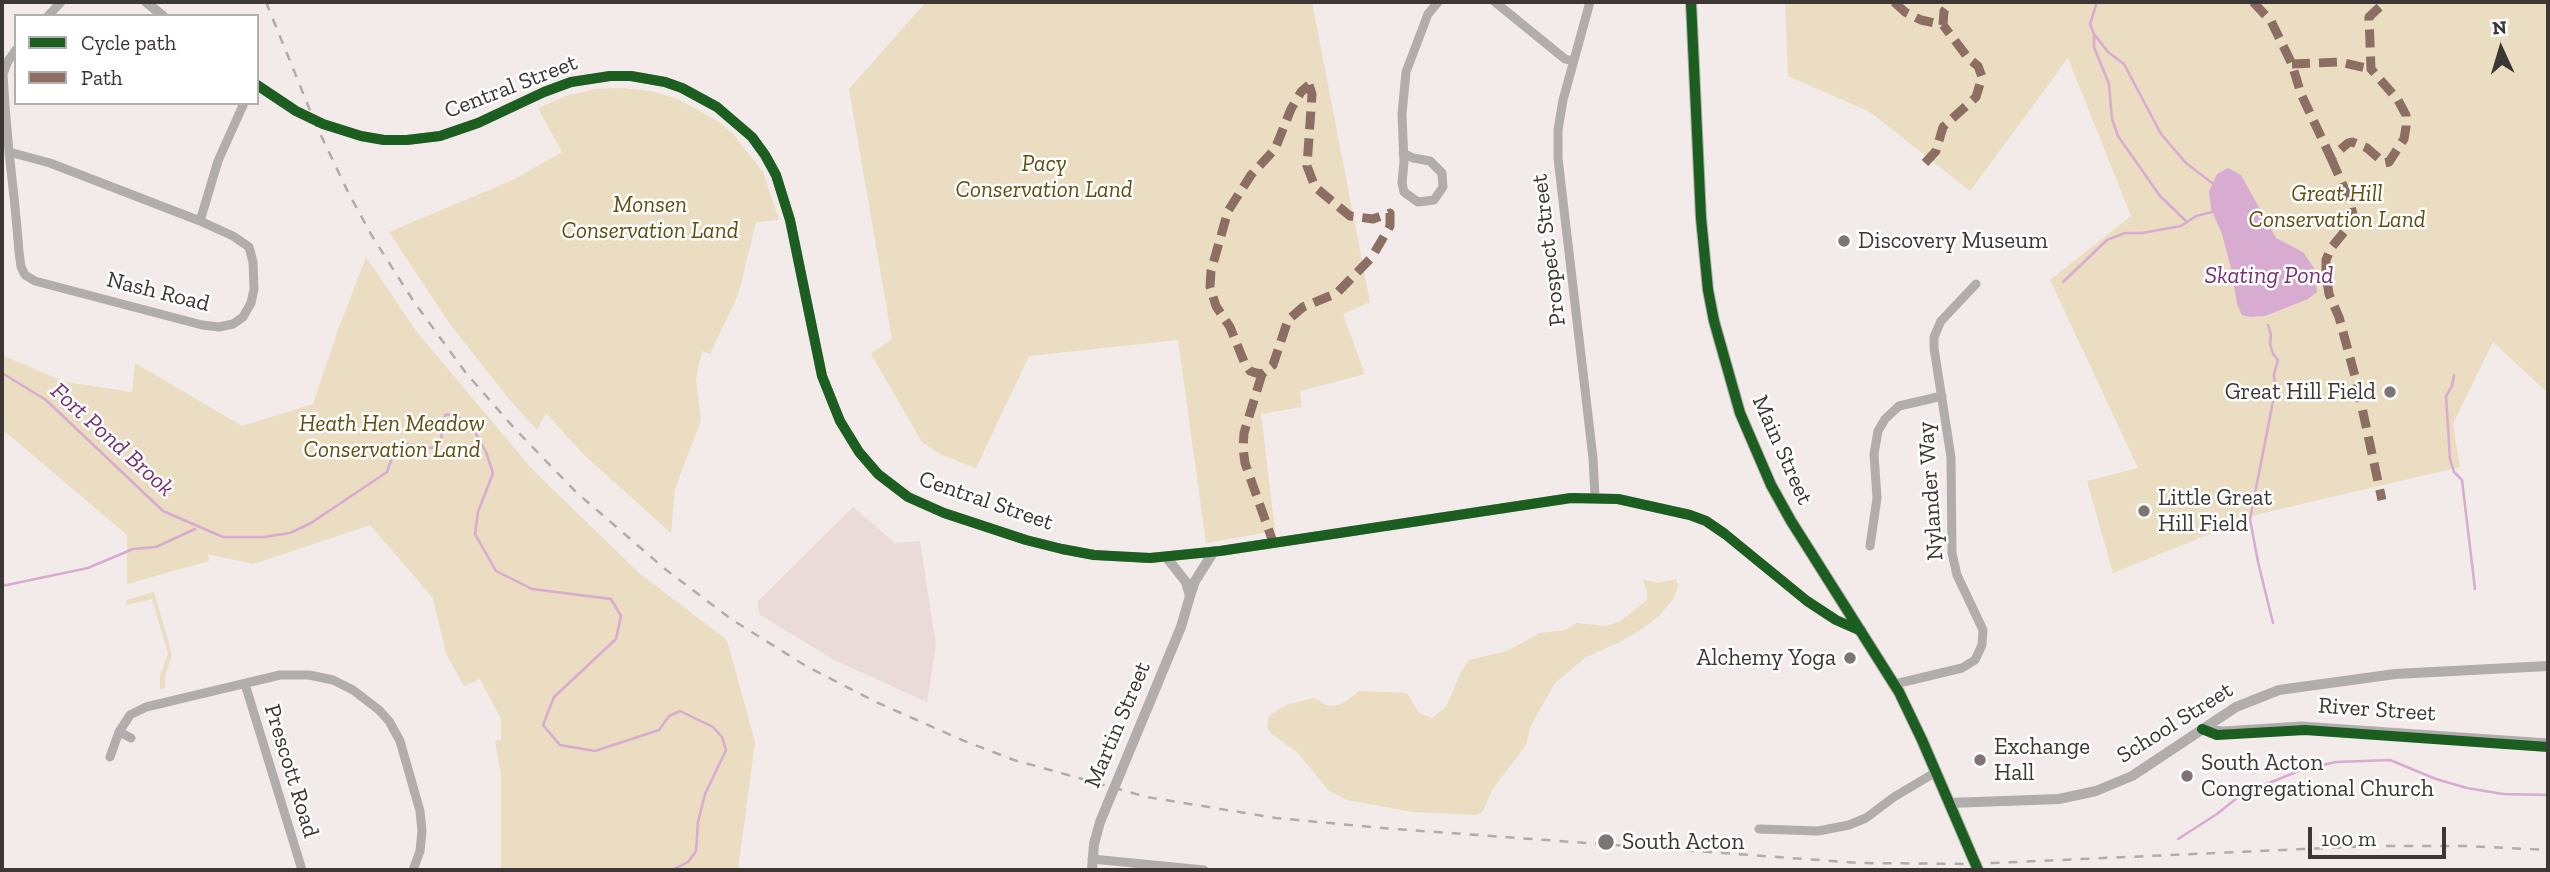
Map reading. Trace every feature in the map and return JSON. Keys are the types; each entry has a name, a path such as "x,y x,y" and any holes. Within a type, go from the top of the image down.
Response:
{"main road":[{"name":"Main Street","path":"1691,2 1701,218 1708,290 1740,413 1791,521 1895,684 1978,870"}],"street":[{"path":"146,2 161,14"},
{"path":"1403,153 1430,161 1442,173 1443,187 1434,200 1418,202 1404,192 1402,183 1402,114 1406,72 1428,14 1438,2"},
{"path":"1494,2 1565,58 1573,61"},
{"name":"Prospect Street","path":"1590,2 1573,61 1558,130 1558,158 1594,458 1595,497"},
{"name":"Nash Road","path":"9,152 50,163 200,221 233,236 249,247 253,262 254,289 251,303 243,317 233,324 219,327 202,325 35,281 25,275 21,267 9,152 3,74 14,53"},
{"name":"Central Street","path":"259,86 296,111 323,124 384,140 440,136 478,123 544,92 591,78 610,76 648,79 674,85 699,96 717,107 752,137 776,175 790,220 822,376 840,421 859,452 896,490 919,503 1026,540 1094,555 1167,558 1559,499 1595,497 1653,506 1706,521 1726,534 1807,601 1836,620 1861,631"},
{"path":"200,221 218,161 243,105"},
{"name":"Nylander Way","path":"1895,684 1962,668 1975,660 1982,645 1983,630 1953,560 1951,457 1934,354 1936,331 1944,317 1976,284"},
{"path":"1870,546 1877,498 1874,446 1881,424 1889,413 1899,406 1942,396"},
{"name":"Martin Street","path":"1092,865 1100,822 1181,627 1195,581 1214,551"},
{"path":"1167,558 1186,582 1189,596"},
{"name":"School Street","path":"1950,803 2054,799 2087,794 2132,776 2246,701 2289,688 2403,673 2548,666"},
{"path":"110,757 119,732 130,715 146,707 280,675 309,675 333,680 368,701 389,721 400,741 420,811 420,851 413,870"},
{"name":"Prescott Road","path":"245,684 302,870"},
{"name":"River Street","path":"2202,729 2218,732 2301,726 2548,743"},
{"path":"119,732 131,738"},
{"path":"1759,829 1815,832 1849,825 1866,818 1894,797 1936,772"},
{"path":"1092,865 1204,870"}],"shaded area":[{"path":"853,507 895,543 920,541 936,645 927,702 836,661 760,615 757,602"}],"green space":[{"name":"Pacy Conservation Land","path":"926,2 1312,2 1370,302 1343,314 1365,374 1300,391 1302,407 1261,414 1275,531 1206,543 1178,340 1029,356 976,468 942,455 922,442 871,354 892,339 849,89"},
{"name":"Great Hill Conservation Land","path":"1785,2 2548,2 2548,393 2493,342 2453,424 2460,467 2259,514 2113,573 2087,481 2138,468 2050,280 2131,216 2068,58 1970,191 1870,112 1788,76"},
{"name":"Monsen Conservation Land","path":"595,89 651,91 678,99 719,122 734,135 763,172 779,220 756,222 738,295 710,354 702,351 696,379 701,420 675,489 671,533 584,455 546,413 537,430 450,324 389,232 513,180 562,152 538,108 566,96"},
{"name":"Heath Hen Meadow Conservation Land","path":"366,257 416,331 532,469 639,573 727,640 755,742 738,870 501,870 501,774 495,741 501,740 501,719 480,679 464,686 446,654 433,598 370,525 253,564 208,554 209,561 127,584 127,535 2,429 2,355 65,382 132,392 135,363 242,426 313,404"},
{"path":"1642,579 1657,583 1676,579 1678,586 1674,598 1659,616 1642,629 1586,657 1555,683 1531,725 1526,745 1492,790 1483,811 1477,815 1413,812 1347,800 1328,790 1297,752 1267,728 1269,716 1286,705 1314,698 1333,706 1342,704 1359,691 1407,693 1419,713 1432,718 1446,707 1469,660 1507,651 1540,633 1566,630 1576,623 1606,626 1619,622 1647,600 1647,589"},
{"path":"154,592 172,654 165,676 165,688 160,689 160,677 168,653 152,599 126,605 127,600"}],"water":[{"name":"Skating Pond","path":"2228,168 2241,175 2276,238 2303,252 2314,268 2317,292 2308,299 2265,316 2242,315 2237,304 2222,234 2211,209 2209,191 2217,174"}],"waterway":[{"path":"2097,2 2090,24 2094,34 2108,52 2124,64 2161,134 2186,163 2212,183"},
{"path":"2094,34 2094,47 2109,84 2112,119 2118,136 2160,196 2186,221"},
{"path":"2063,282 2107,240 2125,233 2142,233 2181,226 2196,216 2212,212"},
{"path":"2268,325 2270,344 2278,360 2274,374 2275,391 2250,519 2273,623"},
{"name":"Fort Pond Brook","path":"2,373 46,400 163,511 223,537 264,537 290,533 311,523 387,472 396,446 408,444 431,448 440,445 445,415 453,414 465,421 475,432 486,452 493,473 478,512 475,534 496,571 532,589 611,599 621,616 616,639 554,697 543,725 560,745 595,751 659,730 669,716 680,711 713,727 722,737 726,750 705,794 698,822 696,851 688,862 672,870"},
{"path":"2454,375 2446,396 2450,459 2454,472 2462,480 2475,589"},
{"path":"2,586 88,568 133,549 156,547 195,529"},
{"name":"Fort Pond Brook","path":"2178,839 2242,794 2301,770 2336,762 2390,760 2436,779 2467,788 2503,794 2548,795"}],"railway":[{"path":"266,2 316,125 372,236 414,302 466,373 576,492 665,569 731,619 806,666 876,702 1014,760 1147,797 1276,818 1859,863 1971,864 2371,846 2466,846 2548,850"}],"marked path":[{"path":"1894,2 1905,12 1921,20 1943,25 1944,11 1951,2"},
{"path":"2253,2 2271,21 2331,158 2352,142 2367,148 2384,163 2389,162 2404,139 2406,127 2406,115 2398,100 2371,69 2369,17 2385,2"},
{"path":"1925,163 1936,151 1943,127 1976,97 1982,77 1978,66 1969,59 1943,25"},
{"path":"2292,64 2340,62 2371,69"},
{"path":"1309,85 1312,94 1307,166 1315,187 1350,216 1373,219 1390,213 1390,226 1372,257 1337,293 1303,307 1288,320 1273,365 1262,374 1256,373 1250,371 1245,364 1230,327 1216,306 1210,287 1211,271 1228,211 1251,175 1275,149 1291,109 1301,92 1309,85"},
{"path":"2331,158 2350,201 2353,215 2349,226 2331,248 2326,260 2326,274 2329,294 2339,317 2356,380 2382,500"},
{"path":"1262,374 1244,433 1243,448 1245,463 1273,542"}],"cycle path":[{"path":"1691,2 1701,218 1708,290 1740,413 1771,485 1791,521 1899,692 1978,870"},
{"path":"259,86 296,111 323,124 384,140 440,136 478,123 571,82 610,76 631,76 665,82 717,107 752,137 776,175 790,220 822,376 840,421 859,452 878,474 908,497 944,513 1062,549 1094,555 1150,558 1220,551 1571,498 1618,499 1706,521 1807,601 1836,620 1861,631"},
{"path":"2202,729 2217,735 2305,730 2548,747"}],"place":[{"name":"Discovery Museum","path":"1844,241"},
{"name":"Great Hill Field","path":"2390,392"},
{"name":"Little Great Hill Field","path":"2144,511"},
{"name":"Alchemy Yoga","path":"1850,658"},
{"name":"Exchange Hall","path":"1980,760"},
{"name":"South Acton Congregational Church","path":"2187,776"},
{"name":"South Acton","path":"1606,842"}]}
